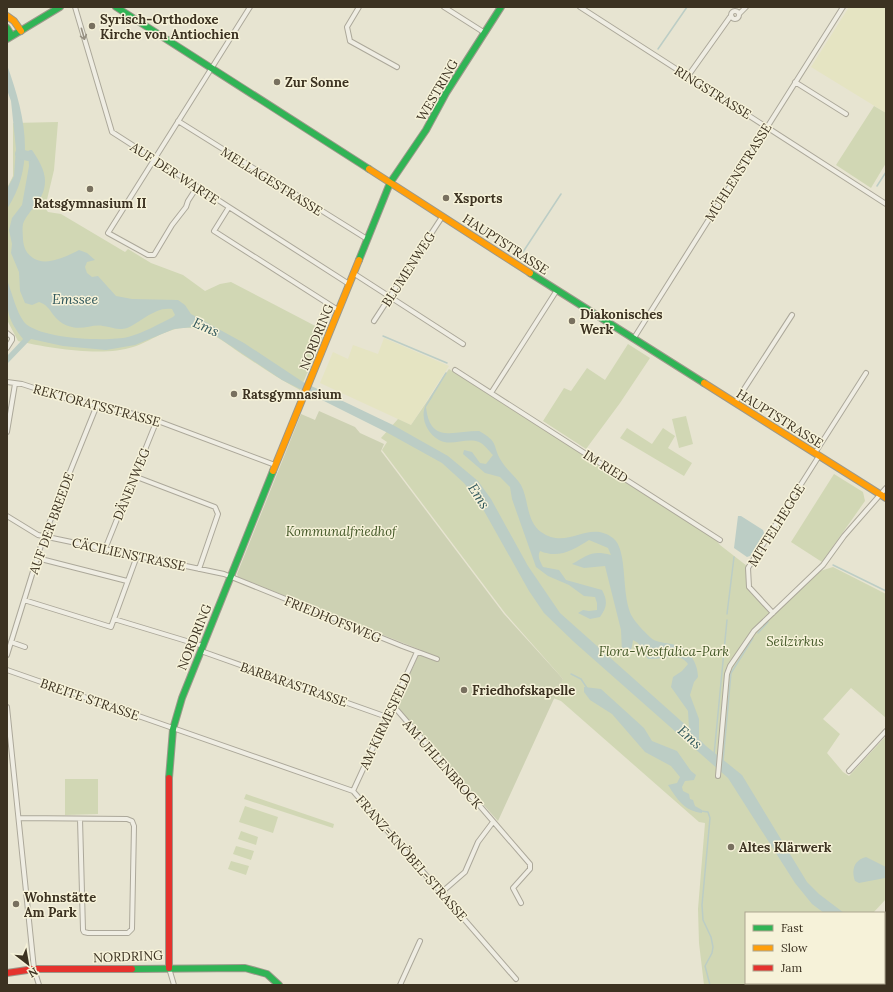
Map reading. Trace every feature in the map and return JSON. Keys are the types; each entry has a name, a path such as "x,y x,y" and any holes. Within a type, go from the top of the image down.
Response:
{"main road":[{"path":"7,28 10,38 60,7"},
{"name":"HAUPTSTRASSE","path":"116,7 557,290 884,496"},
{"name":"WESTRING","path":"390,183 433,120 446,93 501,7"},
{"path":"7,16 14,21 21,31"},
{"name":"NORDRING","path":"7,973 34,969 169,968 169,763 173,729 180,704 275,465 390,183"},
{"path":"169,968 246,968 267,974 279,985"}],"street":[{"name":"AUF DER WARTE","path":"75,7 112,132 349,284"},
{"path":"359,7 347,27 350,41 397,67"},
{"path":"444,7 485,33"},
{"name":"RINGSTRASSE","path":"580,7 766,128 803,149 886,204"},
{"path":"688,76 730,17 732,17 733,12 737,12 739,14 746,7"},
{"name":"MÜHLENSTRASSE","path":"634,338 843,7"},
{"path":"197,187 186,207 172,225 154,255 148,255 108,233 248,8"},
{"path":"795,82 846,114"},
{"name":"MELLAGESTRASSE","path":"178,121 367,239"},
{"path":"229,207 214,231 338,310"},
{"name":"BLUMENWEG","path":"374,321 442,216"},
{"path":"353,273 463,344"},
{"path":"491,393 557,290"},
{"path":"735,403 792,315"},
{"path":"7,333 12,337 7,348"},
{"name":"IM RIED","path":"455,370 720,540"},
{"name":"MITTELHEGGE","path":"772,613 749,587 748,568 866,373"},
{"name":"REKTORATSSTRASSE","path":"7,382 157,420 275,465"},
{"path":"7,432 15,384"},
{"name":"AUF DER BREEDE","path":"7,655 44,536 97,405"},
{"name":"DÄNENWEG","path":"105,549 157,420"},
{"path":"134,476 215,507 218,514 199,569"},
{"path":"718,776 727,674 730,666 751,636 772,613 823,565 844,536 884,496 886,488"},
{"name":"CÄCILIENSTRASSE","path":"7,516 38,535 230,577"},
{"path":"24,600 111,627 136,556"},
{"path":"37,558 127,581"},
{"name":"FRIEDHOFSWEG","path":"230,577 437,659"},
{"name":"BARBARASTRASSE","path":"114,619 202,648 387,717"},
{"path":"11,642 25,647"},
{"name":"AM KIRMESFELD","path":"353,791 417,652"},
{"name":"BREITE STRASSE","path":"7,670 173,729"},
{"path":"7,707 34,969 40,985"},
{"name":"AM UHLENBROCK","path":"392,708 402,716 530,864 530,869 513,888 521,903"},
{"name":"FRANZ-KNÖBEL-STRASSE","path":"173,729 353,791 516,979"},
{"path":"850,771 886,731"},
{"path":"18,818 127,819 134,820 132,929 128,933 88,933 84,932 83,930 80,819"},
{"path":"442,892 465,872 478,842 493,822"},
{"path":"400,985 420,941"},
{"path":"169,968 174,985"}],"green space":[{"path":"849,7 886,7 886,113 811,67"},
{"path":"874,106 886,113 886,163 871,188 836,165"},
{"path":"58,122 54,170 45,208 48,212 61,214 125,252 128,249 151,263 183,275 205,291 220,284 231,282 325,331 300,390 285,382 213,335 199,329 176,329 133,347 107,351 60,349 18,341 7,320 7,188 13,176 13,123"},
{"path":"384,338 449,366 411,425 320,383 333,352 348,359 353,345 378,354"},
{"path":"628,344 650,358 620,403 586,449 543,421 564,388 571,391 587,368 605,380"},
{"name":"Flora-Westfalica-Park","path":"449,369 715,539 720,545 747,566 747,587 773,616 820,571 833,567 886,594 886,718 851,688 823,719 840,734 827,753 843,772 849,776 886,736 886,899 874,912 745,912 745,984 818,985 704,985 699,943 698,909 705,823 699,822 561,701 553,698 563,679 505,613 382,450 387,442 381,438 398,419 411,425"},
{"name":"Kommunalfriedhof","path":"319,411 355,427 360,433 384,444 381,451 504,614 563,679 498,821 395,706 421,650 238,577 237,574 301,414 315,420"},
{"path":"686,416 693,444 679,448 672,419"},
{"path":"627,428 652,444 663,428 675,436 668,448 692,463 684,476 620,438"},
{"path":"834,474 863,492 865,501 822,562 791,542"},
{"path":"65,779 98,779 98,814 65,815"},
{"path":"246,794 334,824 333,828 244,799"},
{"path":"245,806 278,817 273,833 239,822"},
{"path":"241,831 258,837 256,845 238,839"},
{"path":"236,846 254,851 251,860 233,854"},
{"path":"231,861 249,866 246,875 228,869"}],"water":[{"path":"7,65 22,119 25,138 25,156 22,174 16,192 7,209 7,189 14,176 16,149 11,101 7,90"},
{"path":"32,150 37,157 44,173 45,181 39,200 23,224 24,245 27,252 33,258 50,261 79,250 87,253 95,260 87,262 85,267 87,273 92,277 98,276 116,296 132,299 178,300 185,305 191,314 244,343 303,382 393,425 448,456 478,481 491,499 528,566 560,613 689,728 688,711 671,687 673,677 682,671 688,664 685,660 676,657 648,659 638,643 633,640 632,647 629,652 625,655 622,653 621,630 605,566 584,568 572,564 590,554 599,553 611,555 608,548 589,540 560,554 540,551 539,553 539,559 543,567 559,570 566,580 602,590 606,601 604,610 600,617 590,619 578,613 583,610 597,610 595,597 584,596 569,585 548,576 536,567 512,499 510,487 500,477 485,473 463,454 464,450 472,452 480,463 486,464 493,455 479,442 469,441 448,443 433,436 424,419 425,407 428,401 433,396 426,407 428,419 432,426 438,431 452,433 479,431 490,438 495,445 502,462 521,485 524,491 530,516 536,527 541,532 551,537 560,538 595,532 604,533 613,538 618,544 621,553 627,599 633,618 652,639 680,647 692,657 698,672 698,677 694,682 690,695 699,719 699,739 742,775 807,882 819,894 843,912 823,912 812,904 795,883 728,778 574,642 544,613 529,591 479,502 464,483 442,463 386,432 282,380 216,336 193,327 174,329 135,345 106,350 63,346 31,339 7,364 7,356 23,339 13,324 8,311 7,280 16,307 24,322 32,328 58,336 90,339 128,337 151,328 175,315 172,309 160,310 124,329 106,326 76,328 60,322 44,304 39,302 32,305 25,303 20,291 19,272 11,253 12,244 9,230 12,218 22,205 29,166 28,151"},
{"path":"738,516 741,516 763,530 764,533 750,556 747,557 734,548"},
{"path":"584,687 601,689 644,728 652,741 677,751 691,771 696,775 694,780 685,781 682,787 683,791 689,794 690,799 693,800 695,806 702,810 702,813 690,810 682,804 671,790 668,785 677,783 680,777 671,766 645,752 612,714 590,700 584,692"},
{"path":"866,857 886,867 885,878 859,883 855,881 853,873 854,866 859,860"}],"waterway":[{"path":"658,49 687,7"},
{"path":"20,154 28,156"},
{"path":"877,186 886,172"},
{"path":"523,252 561,194"},
{"path":"383,336 447,363"},
{"path":"430,399 446,373"},
{"path":"727,614 734,557"},
{"path":"833,565 886,591"},
{"path":"714,755 727,620"},
{"path":"758,633 768,622"},
{"path":"723,761 731,673 753,638"},
{"path":"571,674 581,679 587,688"},
{"path":"701,811 708,812 710,818 702,905 703,920 711,937 713,947 712,953 705,966 710,985"}],"traffic: fast":[{"path":"7,39 60,7"},
{"path":"116,7 369,169"},
{"path":"359,260 390,183 426,130 446,93 501,7"},
{"path":"7,28 12,36"},
{"path":"530,273 704,383"},
{"path":"169,778 173,729 182,698 273,471"},
{"path":"132,969 245,968 267,974 279,985"}],"traffic: slow":[{"path":"7,16 14,21 21,31"},
{"path":"369,169 530,273"},
{"path":"273,471 359,260"},
{"path":"704,383 886,498"}],"traffic: jam":[{"path":"169,778 169,968"},
{"path":"7,973 34,969 132,969"}],"place":[{"name":"Syrisch-Orthodoxe Kirche von Antiochien","path":"92,26"},
{"name":"Zur Sonne","path":"277,82"},
{"name":"Ratsgymnasium II","path":"90,189"},
{"name":"Xsports","path":"446,198"},
{"name":"Diakonisches Werk","path":"572,321"},
{"name":"Ratsgymnasium","path":"234,394"},
{"name":"Friedhofskapelle","path":"464,690"},
{"name":"Altes Klärwerk","path":"731,847"},
{"name":"Wohnstätte Am Park","path":"16,904"}],"water label":[{"name":"Emssee","path":"75,299"},
{"name":"Ems","path":"206,327"},
{"name":"Ems","path":"479,496"},
{"name":"Ems","path":"690,737"}],"park label":[{"name":"Seilzirkus","path":"795,641"}]}
